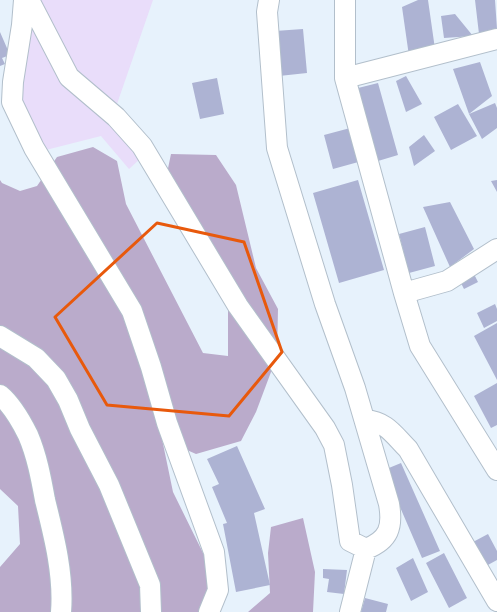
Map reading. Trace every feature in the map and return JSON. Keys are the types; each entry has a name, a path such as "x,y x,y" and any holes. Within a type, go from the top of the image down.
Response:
{"street":[{"path":"24,0 22,26 13,82 12,102 34,148 132,311 151,367 167,423 214,552 218,590 209,612"},
{"path":"29,0 69,77 116,117 142,146 238,306 325,428 334,445 342,485 350,541 366,549 374,546 387,535 391,518 389,504 355,388 325,304 277,148 267,12 270,0"},
{"path":"345,0 345,78 420,346 497,470"},
{"path":"345,78 497,39"},
{"path":"404,293 447,281 497,249"},
{"path":"0,336 36,358 56,379 68,400 80,429 109,485 150,585 151,612"},
{"path":"0,395 16,413 35,454 53,534 61,580 63,597 62,612"},
{"path":"365,420 376,421 388,428 408,449 497,601"},
{"path":"350,612 366,549"}],"highlighted area":[{"path":"157,223 244,242 282,352 229,416 107,405 55,317"}],"shaded area":[{"path":"32,0 153,0 117,104 87,87 73,73"},
{"path":"39,25 103,118 142,157 129,169 101,136 42,151 22,111 23,64 28,30"},
{"path":"93,147 117,161 126,204 203,353 228,356 228,309 211,264 166,178 171,154 216,155 236,185 256,268 278,309 277,356 256,412 241,441 196,454 162,439 173,492 206,559 209,595 220,612 0,612 0,567 20,544 18,506 0,489 0,180 2,183 20,191 37,186 57,157"},
{"path":"303,518 315,572 313,612 248,612 270,593 268,553 271,527"}],"building":[{"path":"418,0 428,0 435,49 409,56 402,7"},
{"path":"475,0 495,0 497,29 479,34"},
{"path":"455,14 473,36 444,38 441,16"},
{"path":"303,29 307,73 279,76 275,31"},
{"path":"0,32 10,55 2,58 5,64 0,66"},
{"path":"480,62 492,96 469,114 453,69"},
{"path":"406,76 422,104 406,112 396,81"},
{"path":"217,78 224,114 200,119 192,83"},
{"path":"378,83 398,155 378,161 358,88"},
{"path":"495,103 497,108 497,128 482,139 469,114"},
{"path":"458,104 477,136 451,150 434,117"},
{"path":"354,127 362,161 333,169 324,135"},
{"path":"424,135 435,151 414,166 409,147"},
{"path":"358,180 384,270 339,283 313,193"},
{"path":"497,180 497,192 491,181"},
{"path":"450,202 474,249 450,267 423,207"},
{"path":"425,227 435,266 409,273 399,234"},
{"path":"473,272 478,282 464,289 459,279"},
{"path":"495,304 497,309 497,321 484,328 477,313"},
{"path":"497,323 497,380 474,336"},
{"path":"497,383 497,425 491,428 474,396"},
{"path":"237,446 265,509 254,513 270,585 236,592 223,524 227,523 212,487 219,484 207,459"},
{"path":"401,463 440,551 422,558 384,470"},
{"path":"488,534 497,551 497,560 486,566 473,542"},
{"path":"444,553 467,598 449,608 426,563"},
{"path":"413,558 428,592 411,601 396,568"},
{"path":"323,569 347,570 344,594 327,592 329,579 323,578"},
{"path":"365,598 388,604 386,612 361,612"}]}
